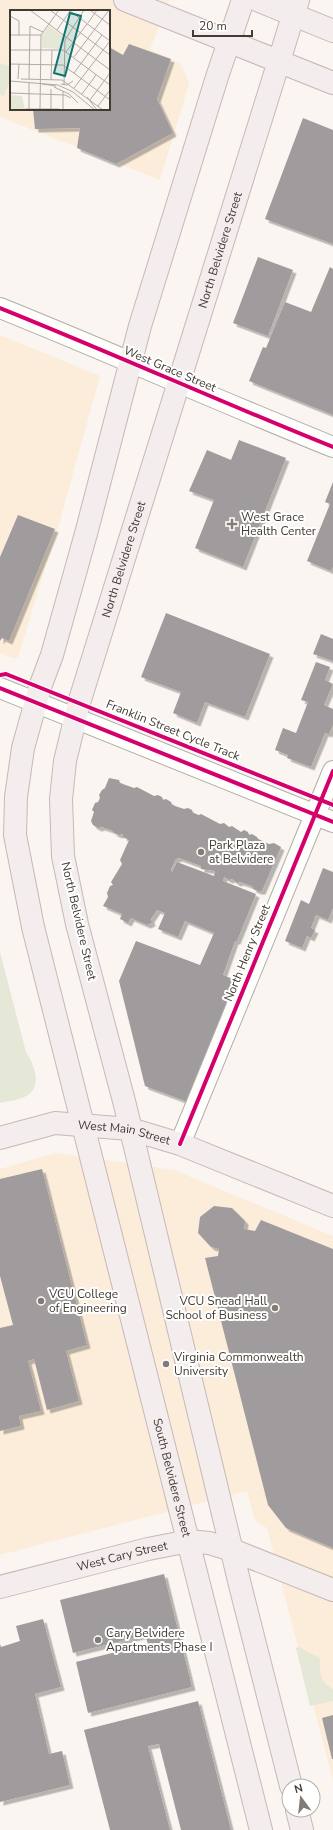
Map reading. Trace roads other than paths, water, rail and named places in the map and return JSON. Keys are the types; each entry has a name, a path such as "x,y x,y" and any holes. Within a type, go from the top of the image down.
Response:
{"main road":[{"path":"125,0 229,40 333,83"},
{"path":"83,1124 32,927 15,835 16,797 22,755 87,530 141,321 242,0"},
{"path":"256,0 295,7 333,31"},
{"name":"North Belvidere Street","path":"130,1129 106,1031 77,924 63,856 61,799 65,761 75,718 177,383 295,7"},
{"name":"West Main Street","path":"0,1138 55,1123 83,1124 130,1129 180,1144 333,1206"},
{"name":"South Belvidere Street","path":"83,1124 261,1830"},
{"path":"130,1129 289,1778"},
{"name":"West Cary Street","path":"0,1587 160,1546 189,1541 209,1543 232,1550 333,1590"},
{"path":"299,1818 302,1830"}],"street":[{"name":"West Grace Street","path":"0,308 333,447"},
{"path":"0,688 324,819"},
{"name":"North Henry Street","path":"180,1144 324,819 333,771"}],"place":[{"name":"West Grace Health Center","path":"232,524"},
{"name":"Park Plaza at Belvidere","path":"201,852"},
{"name":"VCU College of Engineering","path":"41,1301"},
{"name":"VCU Snead Hall School of Business","path":"275,1308"},
{"name":"Virginia Commonwealth University","path":"166,1364"},
{"name":"Cary Belvidere Apartments Phase I","path":"98,1640"}]}
